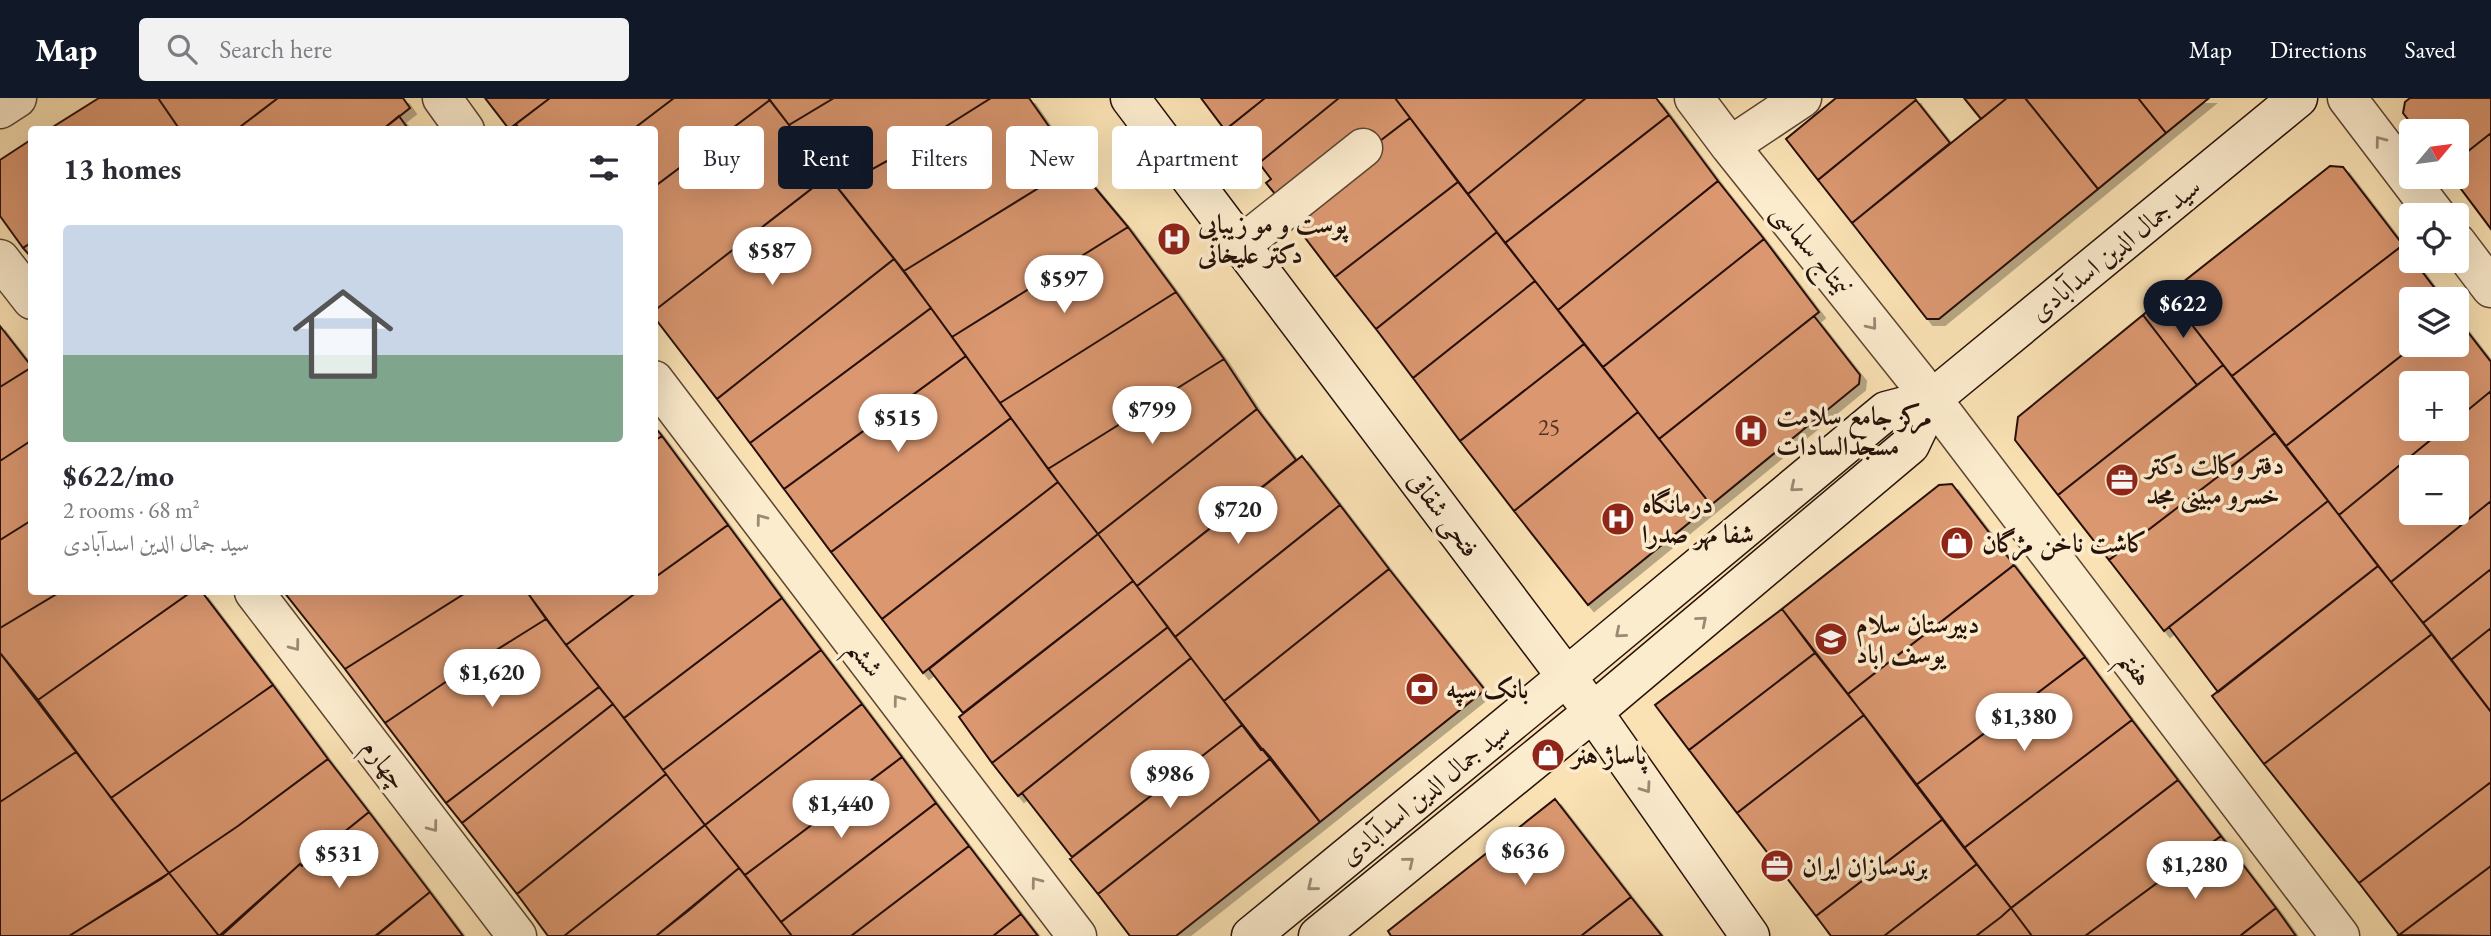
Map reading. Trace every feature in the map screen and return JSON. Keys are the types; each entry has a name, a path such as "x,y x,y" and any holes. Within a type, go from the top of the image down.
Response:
{"main road":[{"path":"0,109 17,98"},
{"path":"442,98 463,126"},
{"name":"فتحی شقاقی","path":"1130,98 1593,712 1750,936"},
{"name":"نیمتاج سلماسی","path":"1694,98 1932,399"},
{"path":"1730,146 1802,98"},
{"name":"سید جمال الدین اسدآبادی","path":"1251,936 1886,411 1932,399 2298,98"},
{"path":"2347,98 2427,203"},
{"path":"1241,245 1363,148"},
{"path":"0,259 28,295"},
{"path":"2469,259 2491,288"},
{"name":"ششم","path":"658,385 1077,936"},
{"name":"سید جمال الدین اسدآبادی","path":"1318,936 1593,712 1910,445 1932,399"},
{"name":"هفتم","path":"1932,399 2340,936"},
{"name":"چهارم","path":"256,595 517,936"}],"building":[{"path":"99,98 158,98 177,126 54,126"},
{"path":"158,98 278,98 241,126 177,126"},
{"path":"278,98 403,98 410,108 387,126 241,126"},
{"path":"485,98 550,98 513,126 507,126"},
{"path":"550,98 674,98 637,126 516,124"},
{"path":"674,98 770,100 735,126 679,126 679,168 658,184 658,126 637,126"},
{"path":"768,98 834,98 789,125"},
{"path":"834,98 991,98 947,126 887,126 887,161 873,169 873,126 789,125"},
{"path":"991,98 1029,98 1049,126 1006,126 1006,189 1037,189 904,271 839,189 873,189 873,169 887,161 887,189 992,189 992,126 947,126"},
{"path":"1201,98 1265,98 1230,126 1222,126"},
{"path":"1265,98 1339,98 1262,161 1262,126 1230,126"},
{"path":"1339,98 1395,98 1410,118 1368,150 1284,205 1266,183 1271,179 1262,167 1262,161"},
{"path":"1395,98 1586,98 1468,194"},
{"path":"1586,98 1656,98 1669,115 1505,243 1468,194"},
{"path":"1836,98 1916,100 1818,180 1786,139"},
{"path":"1964,98 2007,98 1981,119"},
{"path":"2007,98 2025,98 2098,189 1939,319 1927,319 1852,223"},
{"path":"2025,98 2138,98 2166,133 2098,189"},
{"path":"2138,98 2209,98 2166,133"},
{"path":"2410,98 2491,98 2491,133 2469,150 2469,119 2408,119 2403,113 2405,102"},
{"path":"770,100 790,126 778,126 778,189 811,189 658,308 658,184 679,168 679,189 764,189 764,126 735,126"},
{"path":"1916,100 1950,143 1852,223 1818,180"},
{"path":"1669,115 1718,181 1558,310 1505,243"},
{"path":"399,116 406,126 387,126"},
{"path":"1410,118 1458,182 1335,277 1293,222 1307,197"},
{"path":"2491,133 2491,229 2461,189 2469,189 2469,150"},
{"path":"28,142 28,245 23,248 0,216 0,160"},
{"path":"2330,166 2343,167 2399,240 2399,248 2232,376 2168,294"},
{"path":"1718,181 1764,239 1603,367 1558,310"},
{"path":"1458,182 1497,232 1376,329 1335,277"},
{"path":"811,189 838,189 894,259 717,399 658,322 658,308"},
{"path":"1037,189 1096,189 1128,227 952,337 904,271"},
{"path":"1128,227 1176,292 1000,403 952,337"},
{"path":"1497,232 1535,281 1413,378 1376,329"},
{"path":"1764,239 1819,312 1659,439 1603,367"},
{"path":"2399,248 2399,273 2423,273 2434,287 2399,287 2400,357 2286,446 2232,376"},
{"path":"894,259 931,308 750,443 717,399"},
{"path":"1535,281 1584,344 1460,441 1413,378"},
{"path":"1176,292 1224,359 1048,469 1000,403"},
{"path":"2168,294 2223,365 2197,385 2143,315"},
{"path":"931,308 966,356 784,489 750,443"},
{"path":"2143,315 2197,385 2058,495 2015,440 2018,417"},
{"path":"1814,316 1860,375 1859,384 1711,505 1659,439"},
{"path":"0,326 28,362 28,370 0,387"},
{"path":"2469,334 2491,362 2491,391 2469,409 2469,371 2399,371 2399,441 2429,441 2412,455 2399,455 2399,466 2339,515 2286,446 2400,357 2469,357"},
{"path":"1584,344 1638,412 1514,511 1460,441"},
{"path":"966,356 1011,418 831,552 784,489"},
{"path":"1224,359 1257,409 1098,534 1048,469"},
{"path":"2223,365 2275,433 2109,560 2058,495"},
{"path":"28,370 28,443 0,461 0,387"},
{"path":"2491,391 2491,501 2469,519 2469,455 2412,455 2429,441 2469,441 2469,409"},
{"path":"1257,409 1296,460 1137,586 1098,534"},
{"path":"1638,412 1711,505 1588,605 1514,511"},
{"path":"1011,418 1058,482 882,619 831,552"},
{"path":"2275,433 2328,501 2164,631 2109,560"},
{"path":"662,436 728,525 658,575 658,438"},
{"path":"28,443 28,522 0,540 0,461"},
{"path":"1302,456 1340,505 1175,637 1137,586"},
{"path":"2399,466 2399,525 2461,525 2391,582 2339,515"},
{"path":"1058,482 1098,534 923,673 882,619"},
{"path":"1952,484 2014,565 1848,694 1782,609 1939,485"},
{"path":"2328,501 2378,566 2218,692 2169,627"},
{"path":"2491,501 2491,569 2423,623 2391,582 2461,525 2469,525 2469,519"},
{"path":"1340,505 1389,569 1224,701 1175,637"},
{"path":"28,522 28,595 55,595 0,628 0,540"},
{"path":"728,525 782,598 624,718 566,645 633,595 658,595 658,575"},
{"path":"1098,534 1133,581 963,713 929,669"},
{"path":"2014,565 2085,657 1916,785 1848,694"},
{"path":"2378,566 2432,634 2264,764 2212,696"},
{"path":"1389,569 1485,690 1320,822 1224,701"},
{"path":"2491,569 2491,628 2451,660 2423,623"},
{"path":"1133,581 1168,627 992,763 959,717"},
{"path":"55,595 187,595 38,700 0,653 0,628"},
{"path":"187,595 204,595 273,685 111,798 38,700"},
{"path":"286,595 462,595 345,669"},
{"path":"462,595 529,595 546,619 385,723 345,669"},
{"path":"529,595 633,595 566,645"},
{"path":"782,598 821,650 663,770 624,718"},
{"path":"1782,609 1815,653 1689,750 1655,705"},
{"path":"546,619 599,687 446,803 385,723"},
{"path":"1168,627 1191,658 1018,796 992,763"},
{"path":"2491,628 2491,712 2451,660"},
{"path":"2432,634 2491,712 2491,782 2359,883 2264,764"},
{"path":"821,650 862,704 705,825 663,770"},
{"path":"0,653 76,752 0,802"},
{"path":"1815,653 1864,715 1737,813 1689,750"},
{"path":"2085,657 2132,720 1964,848 1916,785"},
{"path":"1191,658 1242,725 1072,857 1022,793"},
{"path":"273,685 328,759 169,873 111,798"},
{"path":"599,687 613,704 462,823 446,803"},
{"path":"613,704 666,774 517,894 462,823"},
{"path":"862,704 902,757 745,875 705,825"},
{"path":"1864,715 1943,819 1816,916 1737,813"},
{"path":"2132,720 2178,780 2011,908 1964,848"},
{"path":"1242,725 1261,750 1271,758 1098,894 1070,859"},
{"path":"76,752 169,873 69,936 0,936 0,802"},
{"path":"902,757 936,803 781,922 745,875"},
{"path":"1271,758 1320,822 1176,936 1130,936 1098,894"},
{"path":"328,759 369,812 302,866 300,864 219,936 169,873"},
{"path":"666,774 705,825 564,936 548,936 517,894"},
{"path":"2178,780 2221,836 2085,936 2032,936 2011,908"},
{"path":"2491,782 2491,866 2399,935 2359,883"},
{"path":"1555,799 1631,897 1581,936 1391,936 1388,931"},
{"path":"936,803 969,846 851,936 792,936 781,922"},
{"path":"369,812 430,892 375,936 221,936 300,864 302,866"},
{"path":"1943,819 1977,864 1884,936 1831,936 1816,916"},
{"path":"705,825 739,868 656,936 564,936"},
{"path":"2221,836 2276,908 2240,936 2085,936"},
{"path":"969,846 1021,914 993,936 851,936"},
{"path":"1977,864 2011,908 2001,917 1976,936 1884,936"},
{"path":"2491,866 2491,936 2399,935 2452,895"},
{"path":"739,868 792,936 656,936 688,911"},
{"path":"169,873 219,936 69,936 161,879"},
{"path":"430,892 463,936 376,936"},
{"path":"1631,897 1662,936 1581,936 1591,928"},
{"path":"2011,908 2032,936 1976,936 2001,917"},
{"path":"2276,908 2296,936 2240,936 2246,931"},
{"path":"1021,914 1038,936 993,936"}],"place":[{"name":"پوست و مو زیبایی دکتر علیخانی","path":"1174,239"},
{"name":"مرکز جامع سلامت مسجدالسادات","path":"1751,431"},
{"name":"دفتر وکالت دکتر خسرو مبینی مجد","path":"2122,480"},
{"name":"درمانگاه شفا مهر صدرا","path":"1618,519"},
{"name":"کاشت ناخن مژگان","path":"1957,543"},
{"name":"دبیرستان سلام یوسف اباد","path":"1831,639"},
{"name":"بانک سپه","path":"1422,689"},
{"name":"پاساژ هنر","path":"1548,755"},
{"name":"برندسازان ایران","path":"1777,866"}]}
